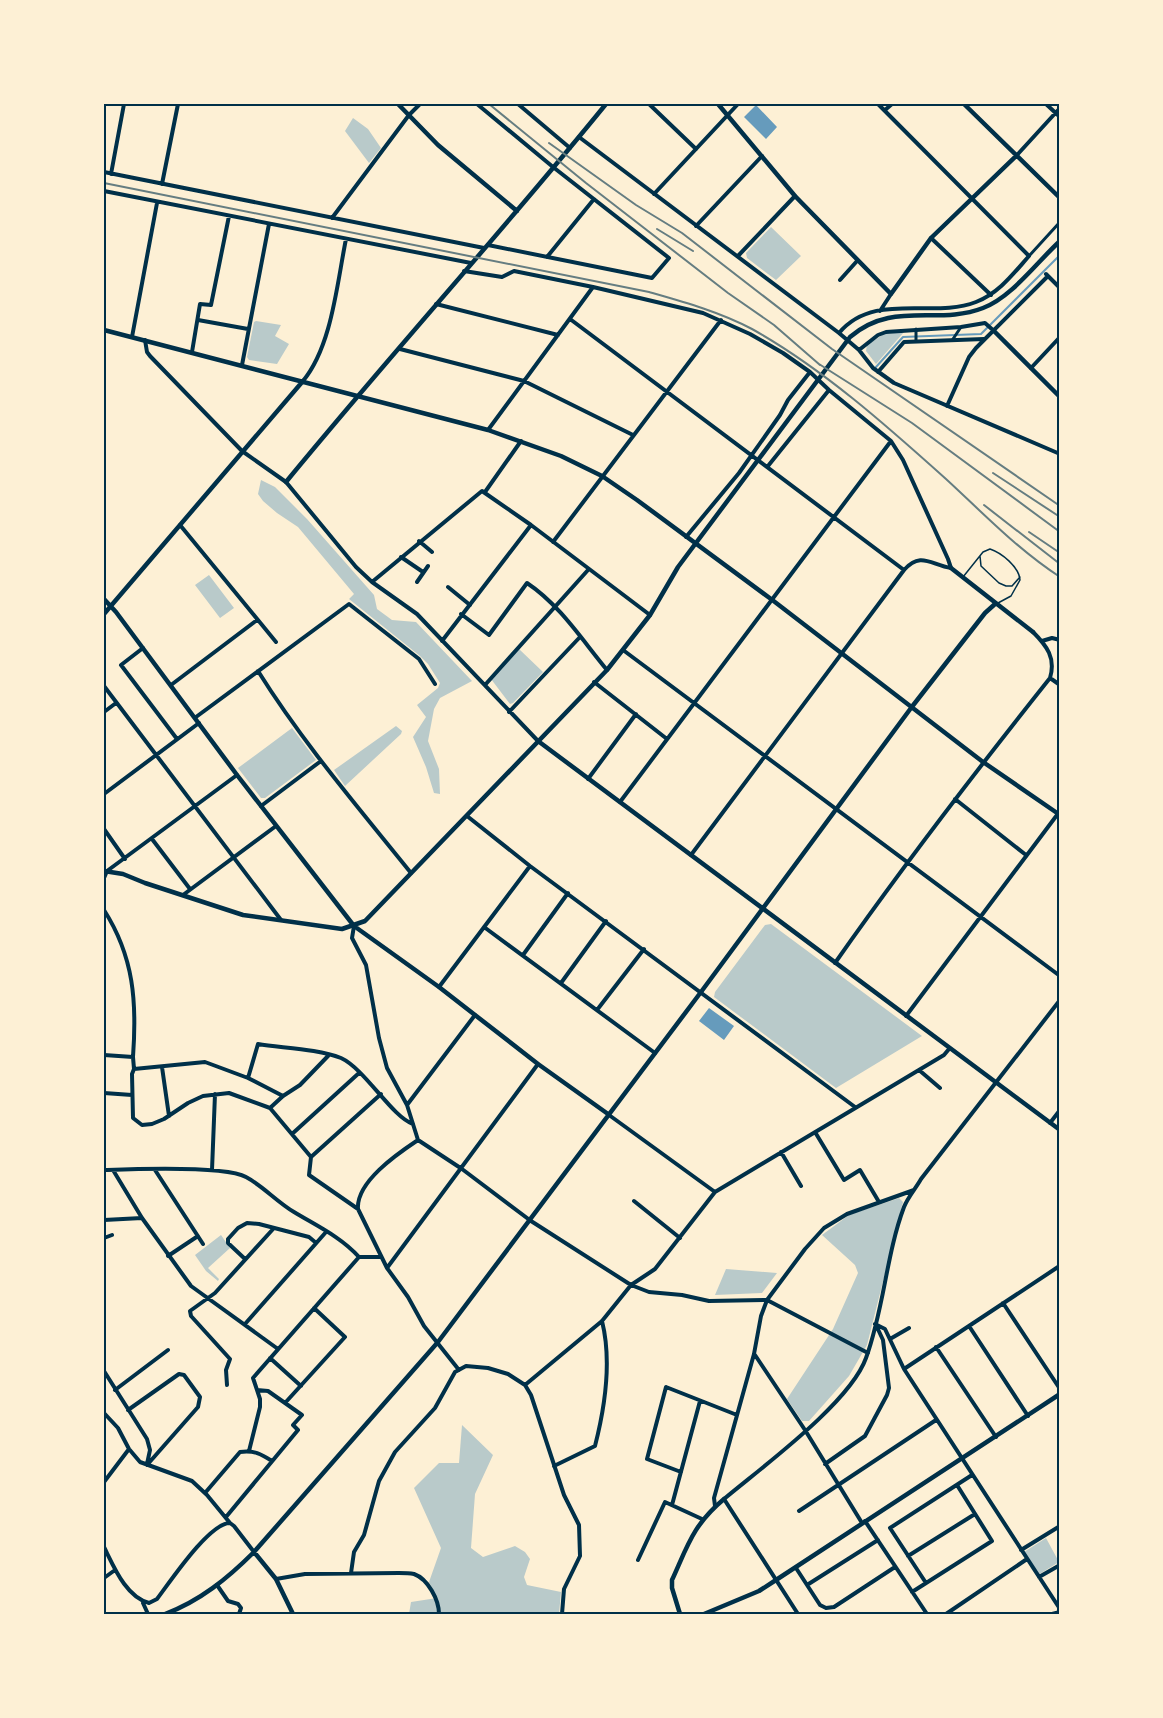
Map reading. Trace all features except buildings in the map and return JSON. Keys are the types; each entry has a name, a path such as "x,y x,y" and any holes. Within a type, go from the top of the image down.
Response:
{"street":[{"path":"111,174 124,104"},
{"path":"162,184 178,104"},
{"path":"398,104 438,145 517,211"},
{"path":"332,218 409,115 420,104"},
{"path":"104,172 332,218 652,278 669,258 477,104"},
{"path":"518,104 570,147"},
{"path":"649,104 696,149"},
{"path":"718,104 795,196 891,294"},
{"path":"654,194 738,104"},
{"path":"878,104 1029,256"},
{"path":"885,110 892,104"},
{"path":"964,104 1059,198"},
{"path":"1047,104 1058,115"},
{"path":"286,482 517,211 603,105"},
{"path":"879,311 932,238 1058,115 1059,108"},
{"path":"579,137 839,333 859,350 878,372 901,386 1059,454"},
{"path":"696,226 762,156"},
{"path":"104,191 471,263"},
{"path":"737,256 795,196"},
{"path":"547,257 594,199"},
{"path":"132,337 157,203"},
{"path":"192,352 200,304 211,305 229,216"},
{"path":"839,333 879,311 897,307 962,306 991,295 1059,222"},
{"path":"242,365 269,224"},
{"path":"932,238 991,295"},
{"path":"104,614 310,372 323,347 346,239"},
{"path":"105,871 123,874 234,913 342,929 365,921 607,670 650,615 678,567 702,534 846,342 857,331 870,323 891,316 961,313 985,308 1006,294 1059,241"},
{"path":"840,280 857,261"},
{"path":"464,271 502,277 513,271 703,313 783,353 810,372 891,441 903,460 951,568 1034,632 1052,658 1053,667 1050,678 983,762 835,963"},
{"path":"947,406 969,357 1045,273 1059,288"},
{"path":"488,430 593,287"},
{"path":"436,304 558,335"},
{"path":"570,319 904,570"},
{"path":"198,320 248,329"},
{"path":"554,542 721,321"},
{"path":"859,350 872,338 886,332 962,327 985,323 1059,397"},
{"path":"953,339 962,327"},
{"path":"916,329 916,340"},
{"path":"104,330 488,430 561,456 602,476 771,600 983,762 1059,813 906,1016"},
{"path":"1030,368 1059,337"},
{"path":"878,372 904,342 985,339"},
{"path":"145,340 150,356 242,451 286,482 356,567 372,582 417,614 538,741 1059,1130"},
{"path":"400,349 524,381 633,435"},
{"path":"686,537 752,456 810,372"},
{"path":"768,467 796,428 829,390"},
{"path":"485,492 521,440"},
{"path":"620,802 891,441"},
{"path":"372,582 482,491 650,615"},
{"path":"180,525 276,642"},
{"path":"442,641 531,525"},
{"path":"419,541 432,552"},
{"path":"401,557 423,572"},
{"path":"692,855 904,570 917,560 927,560 940,567 951,568"},
{"path":"417,582 428,566"},
{"path":"485,685 588,570"},
{"path":"461,614 489,635 527,583 555,606 607,670"},
{"path":"448,587 470,605"},
{"path":"104,599 354,926 439,987 538,1064 715,1192"},
{"path":"104,794 177,739 258,671 349,604 418,659 435,684"},
{"path":"165,1614 178,1612 217,1585 254,1552 438,1342 531,1221 608,1114 911,708 995,604"},
{"path":"171,685 257,620"},
{"path":"509,712 580,637"},
{"path":"1042,641 1052,638 1059,640"},
{"path":"143,648 121,666 177,739"},
{"path":"623,650 1059,976"},
{"path":"258,671 321,761 411,873"},
{"path":"1050,678 1059,685"},
{"path":"594,682 667,739"},
{"path":"104,686 281,920"},
{"path":"104,712 116,703"},
{"path":"588,779 636,714"},
{"path":"261,806 321,761"},
{"path":"105,871 125,859 237,775"},
{"path":"955,800 1026,855"},
{"path":"467,816 530,866 856,1107"},
{"path":"182,896 276,826"},
{"path":"104,829 125,859"},
{"path":"152,839 190,890"},
{"path":"439,987 530,866"},
{"path":"104,867 104,878"},
{"path":"523,956 568,893"},
{"path":"104,910 121,942 134,989 133,1118 142,1125 152,1124 203,1096 229,1092 270,1108 310,1157 309,1175 358,1209"},
{"path":"561,983 606,921"},
{"path":"354,926 352,938 366,965 379,1038 387,1068 407,1105 418,1140 462,1169 531,1221 631,1285 649,1292 710,1300 767,1300 868,1353"},
{"path":"484,927 655,1053"},
{"path":"597,1010 644,949"},
{"path":"680,1614 672,1588 672,1580 694,1532 716,1506 805,1430 851,1385 868,1353 895,1236 905,1204 1059,1000"},
{"path":"407,1105 475,1015"},
{"path":"248,1078 258,1044 329,1055 342,1059 381,1094 406,1121 414,1124"},
{"path":"525,1385 602,1321 631,1285 655,1269 715,1192 944,1055 949,1049"},
{"path":"104,1055 133,1057"},
{"path":"270,1108 300,1085 329,1055"},
{"path":"134,1070 205,1062 248,1078 283,1096"},
{"path":"387,1268 538,1064"},
{"path":"162,1066 169,1116"},
{"path":"919,1070 940,1088"},
{"path":"292,1134 359,1073"},
{"path":"104,1093 132,1095"},
{"path":"212,1170 215,1094"},
{"path":"310,1157 381,1094"},
{"path":"1050,1123 1059,1110"},
{"path":"815,1132 844,1179 860,1170 879,1202"},
{"path":"418,1140 386,1164 363,1187 358,1209 387,1268 408,1297 424,1326 459,1370"},
{"path":"781,1152 801,1186"},
{"path":"104,1170 212,1170 246,1176 282,1205 345,1242 359,1257 381,1257"},
{"path":"113,1170 142,1218 191,1286 278,1349"},
{"path":"155,1170 203,1244"},
{"path":"716,1506 714,1498 767,1300 805,1249 824,1228 847,1214 915,1189"},
{"path":"634,1201 680,1238"},
{"path":"104,1220 142,1218"},
{"path":"245,1259 228,1243 228,1239 238,1228 247,1223 309,1237 315,1242"},
{"path":"227,1385 226,1370 230,1359 191,1316 190,1311 215,1293 274,1228"},
{"path":"245,1323 326,1232"},
{"path":"104,1238 112,1235"},
{"path":"168,1256 198,1236"},
{"path":"249,1451 260,1407 253,1378 359,1257"},
{"path":"904,1369 1058,1268"},
{"path":"1003,1304 1059,1389"},
{"path":"285,1403 345,1337 314,1308"},
{"path":"554,1466 595,1446 604,1403 607,1341 602,1321"},
{"path":"875,1324 885,1329 904,1369 1039,1577 1059,1610 1052,1614"},
{"path":"825,1464 865,1436 887,1395 889,1388 883,1340 875,1324"},
{"path":"969,1326 1028,1416"},
{"path":"890,1339 909,1328"},
{"path":"936,1347 996,1437"},
{"path":"115,1390 168,1350"},
{"path":"754,1354 838,1484 927,1614"},
{"path":"270,1358 301,1386"},
{"path":"351,1574 354,1552 364,1535 379,1481 395,1452 435,1408 456,1372 466,1366 488,1368 508,1374 525,1385 531,1395 564,1495 579,1525 579,1557 564,1589 562,1614"},
{"path":"104,1371 147,1438 150,1450 147,1465"},
{"path":"128,1410 179,1374 184,1375 200,1397 198,1407 147,1465"},
{"path":"681,1472 647,1459 666,1388 737,1415"},
{"path":"226,1517 298,1430 293,1425 302,1415 268,1391 257,1390"},
{"path":"704,1614 759,1591 776,1581 1059,1394"},
{"path":"672,1505 700,1401"},
{"path":"104,1413 118,1428 129,1449 140,1462 192,1481 205,1493 276,1579 293,1614"},
{"path":"799,1511 936,1420"},
{"path":"104,1482 129,1449"},
{"path":"205,1493 240,1452 249,1451 260,1454 272,1461"},
{"path":"926,1583 891,1528 972,1475"},
{"path":"912,1592 992,1541 957,1485"},
{"path":"724,1499 798,1614"},
{"path":"638,1560 665,1502 702,1520"},
{"path":"908,1556 975,1514"},
{"path":"104,1548 115,1570 133,1594 149,1604 157,1599 207,1537 223,1524 230,1523"},
{"path":"1021,1550 1059,1526"},
{"path":"807,1585 878,1540"},
{"path":"946,1614 1027,1559"},
{"path":"1039,1577 1059,1565"},
{"path":"796,1568 820,1605 826,1608 834,1607 895,1567"},
{"path":"104,1578 115,1570"},
{"path":"276,1579 305,1574 414,1574 426,1582 439,1606 439,1614"},
{"path":"217,1585 228,1601 238,1604 241,1608 239,1614"},
{"path":"143,1602 148,1614"}],"lane":[{"path":"963,578 982,552 990,549 999,554 1016,569 1020,576 1019,584 1011,596 995,604"},
{"path":"982,552 981,566 999,583 1012,586 1020,576"}],"shaded area":[{"path":"353,118 368,129 381,148 369,163 345,131"},
{"path":"771,227 801,256 776,280 747,258 746,253"},
{"path":"256,321 281,325 275,336 289,344 277,364 249,360 247,357"},
{"path":"904,332 876,364 866,351 867,345 884,334"},
{"path":"261,480 275,487 307,519 374,595 377,609 392,620 416,622 472,681 440,698 434,709 428,741 439,769 440,794 434,793 413,737 426,717 417,705 438,688 440,683 420,656 349,599 354,594 298,527 263,501 258,494"},
{"path":"209,575 234,608 220,618 195,585"},
{"path":"519,649 543,672 510,704 491,679"},
{"path":"396,726 402,731 401,734 345,786 334,770"},
{"path":"292,728 316,760 265,798 261,798 238,768"},
{"path":"771,924 922,1036 836,1088 714,997 715,992 765,925"},
{"path":"899,1198 903,1202 867,1345 849,1376 809,1421 802,1421 787,1399 833,1329 858,1273 855,1265 822,1235 849,1215"},
{"path":"221,1235 230,1248 208,1268 219,1279 218,1281 206,1271 195,1255"},
{"path":"726,1269 777,1273 762,1293 715,1295"},
{"path":"462,1425 493,1455 475,1494 471,1548 483,1557 515,1546 525,1552 530,1559 524,1577 527,1585 561,1592 559,1614 409,1614 411,1602 437,1598 429,1582 441,1548 414,1488 439,1463 459,1463"},
{"path":"1046,1538 1059,1562 1038,1575 1024,1552"}],"water":[{"path":"756,105 777,127 766,139 744,117"},
{"path":"709,1008 734,1026 724,1040 699,1021"}],"waterway":[{"path":"876,367 903,337 981,334 1060,255"}],"railway":[{"path":"489,104 586,183 728,293 774,325 820,365"},
{"path":"549,143 636,205 682,233 832,349 1060,506"},
{"path":"104,183 649,292 727,317 778,344 829,380 924,459 1015,543 1060,577"},
{"path":"657,229 693,251"},
{"path":"819,364 912,423 1060,532"},
{"path":"993,473 1060,517"},
{"path":"984,505 1060,564"},
{"path":"1029,532 1060,553"}]}
